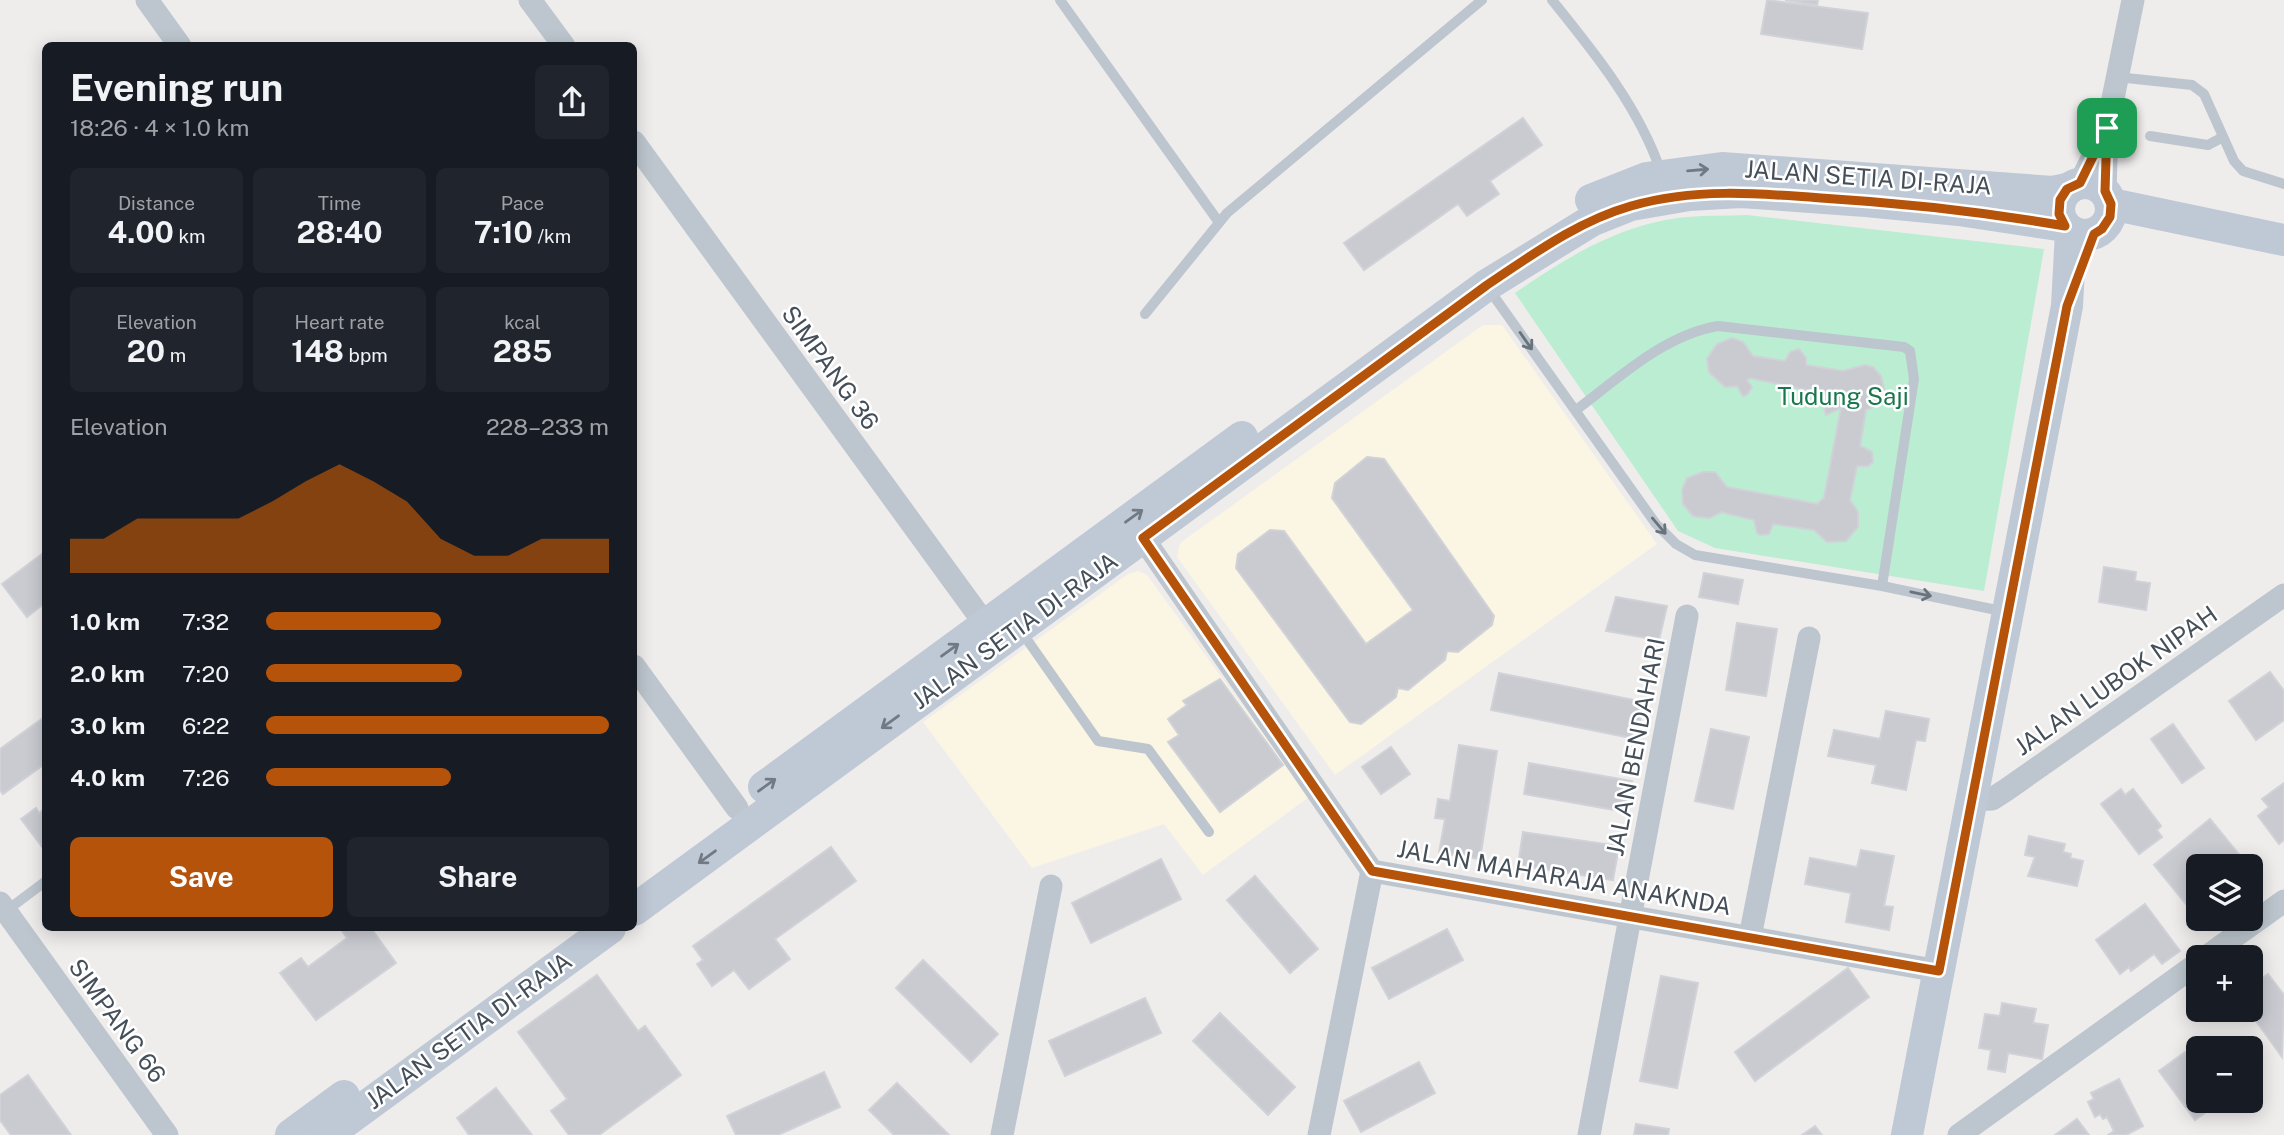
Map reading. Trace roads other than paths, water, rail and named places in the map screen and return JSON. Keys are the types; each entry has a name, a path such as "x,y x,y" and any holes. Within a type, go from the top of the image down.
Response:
{"main road":[{"name":"JALAN SETIA DI-RAJA","path":"637,882 1323,377 1527,234 1612,190 1662,174 1756,169 2053,192 2087,211"},
{"name":"JALAN SETIA DI-RAJA","path":"637,908 1487,285 1536,252 1601,216 1631,205 1698,194 1741,192 1959,210 2087,211"},
{"path":"1907,1135 2087,211 2275,239"},
{"name":"JALAN SETIA DI-RAJA","path":"291,1135 570,931"},
{"name":"JALAN SETIA DI-RAJA","path":"327,1135 606,931"}],"street":[{"path":"147,0 177,42"},
{"path":"530,0 561,42"},
{"path":"2087,211 2133,0"},
{"name":"SIMPANG 36","path":"637,146 985,624"},
{"name":"JALAN MAHARAJA ANAKNDA","path":"1143,538 1372,871 1939,971"},
{"name":"JALAN LUBOK NIPAH","path":"1973,800 1992,799 2006,790 2284,595"},
{"name":"JALAN BENDAHARI","path":"1589,1135 1687,616"},
{"path":"1751,937 1809,638"},
{"path":"637,670 737,808"},
{"path":"1319,1135 1372,871"},
{"path":"1002,1135 1051,886"},
{"path":"2223,945 2284,901"},
{"name":"SIMPANG 66","path":"3,907 167,1135"},
{"path":"1959,1135 2186,972"}],"lane":[{"path":"1060,0 1218,221"},
{"path":"1145,314 1218,221 1482,0"},
{"path":"1552,0 1602,62 1653,147 1662,174"},
{"path":"2117,77 2192,85 2204,94 2234,161 2243,171 2284,184"},
{"path":"2150,136 2208,145 2223,137"},
{"path":"1487,285 1656,524 1675,544 1695,555 1882,586 2009,612"},
{"path":"1576,410 1649,356 1692,330 1718,326 1904,347 1910,351 1914,379 1882,586"},
{"path":"1019,628 1098,741 1148,749 1209,832"},
{"path":"3,907 42,883"}],"park label":[{"name":"Tudung Saji","path":"1843,397"}]}
